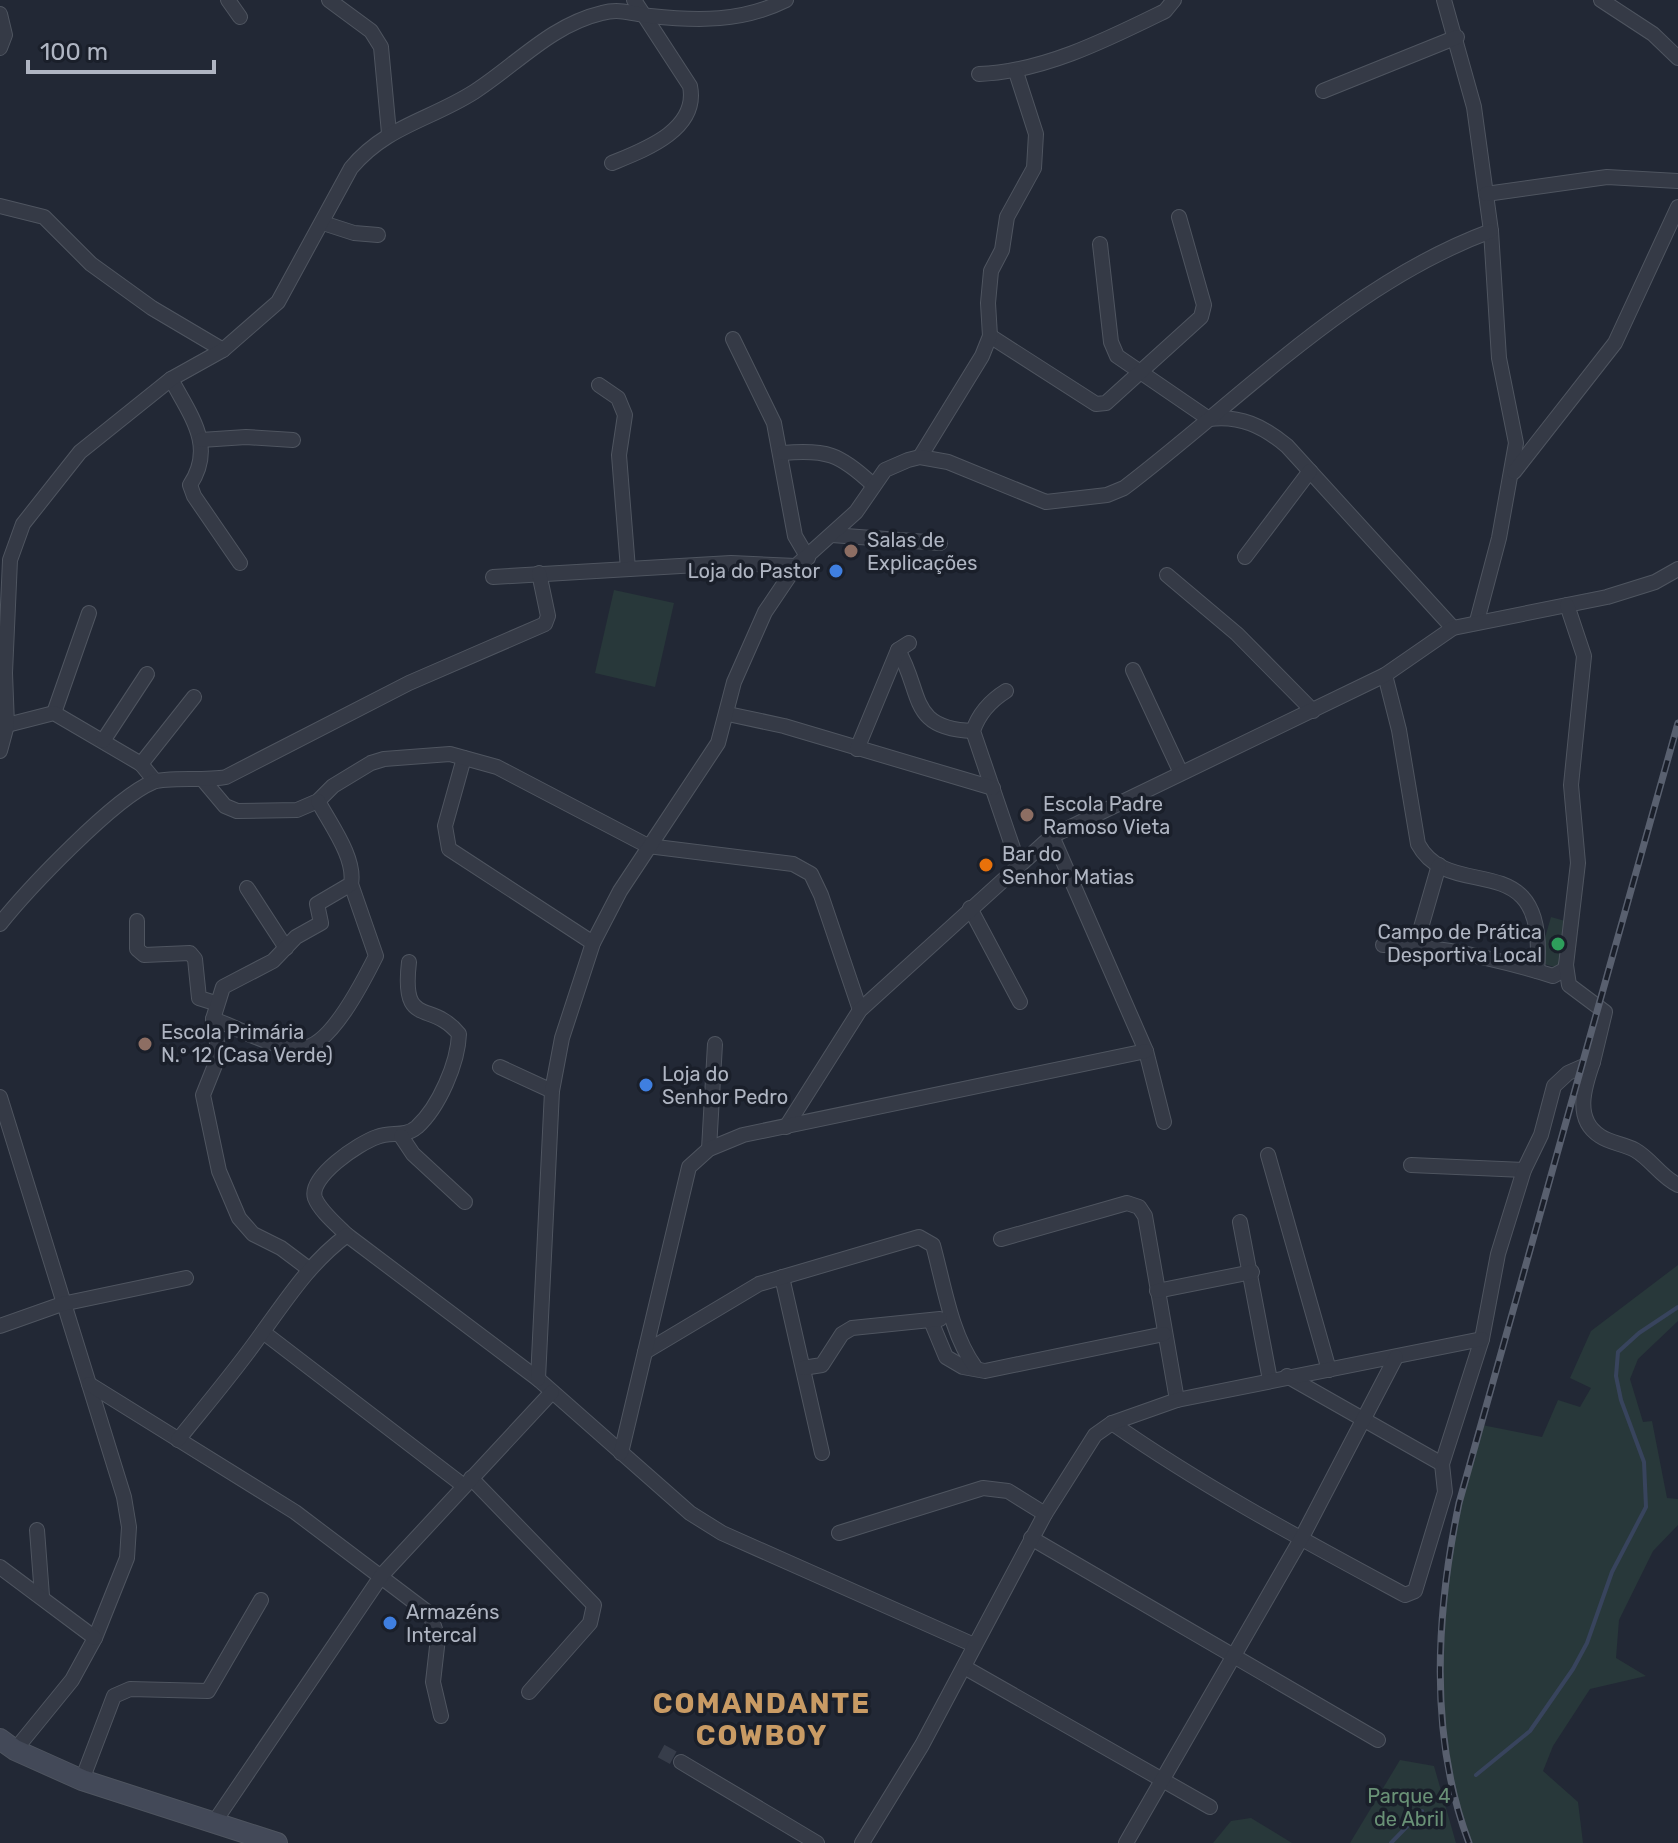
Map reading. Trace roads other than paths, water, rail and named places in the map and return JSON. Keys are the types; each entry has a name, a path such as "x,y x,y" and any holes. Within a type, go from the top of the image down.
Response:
{"main road":[{"path":"7,1745 82,1780 277,1843"}],"street":[{"path":"228,0 240,17"},
{"path":"329,0 371,31 381,47 389,133"},
{"path":"612,163 646,149 671,133 689,111 693,100 690,86 648,16 634,0"},
{"path":"0,751 7,725 5,673 10,560 23,524 80,452 171,379 223,350 278,302 351,168 389,133 473,93 535,45 576,22 625,10 648,16 727,19 761,12 786,0"},
{"path":"979,74 1016,72 1128,29 1165,11 1174,0"},
{"path":"1444,0 1457,37 1474,107 1491,231 1498,345 1516,443 1512,476 1477,621"},
{"path":"1601,0 1653,34 1678,58"},
{"path":"0,14 5,35 0,48"},
{"path":"1323,91 1457,37"},
{"path":"920,457 982,356 990,336 988,303 991,271 1002,250 1007,217 1034,168 1037,150 1032,117 1016,72"},
{"path":"1486,194 1607,177 1678,181"},
{"path":"0,206 44,217 91,264 152,308 223,350"},
{"path":"1512,476 1615,343 1678,207"},
{"path":"990,336 1096,404 1106,403 1193,328 1204,305 1179,217"},
{"path":"323,223 354,233 378,235"},
{"path":"538,1379 552,1091 562,1038 593,943 648,846 718,743 734,682 747,648 765,612 802,562 856,512 872,484 885,470 920,457 948,462 1046,502 1124,488 1297,347 1378,288 1462,242 1491,231"},
{"path":"1100,244 1111,342 1117,356 1209,419 1227,417 1268,430 1310,471 1453,628"},
{"path":"733,339 774,423 783,453 795,536 802,562"},
{"path":"171,379 201,440 202,462 190,485 240,563"},
{"path":"599,385 618,398 625,415 619,455 628,569"},
{"path":"201,440 246,437 293,440"},
{"path":"783,453 823,452 839,457 872,484"},
{"path":"1245,557 1310,471"},
{"path":"832,535 940,543"},
{"path":"493,577 731,563 802,562"},
{"path":"786,1127 860,1010 1018,863 1052,836 1385,675 1453,628 1607,597 1655,582 1678,569"},
{"path":"0,924 29,888 87,833 155,781 204,781 226,777 263,761 409,683 545,624 548,616 539,573"},
{"path":"1167,575 1237,634 1313,711"},
{"path":"1567,605 1584,656 1571,785 1578,863 1566,965 1569,985 1605,1012 1583,1090 1583,1109 1598,1136 1636,1150 1678,1185"},
{"path":"54,713 89,613"},
{"path":"857,749 904,646 916,699 926,716 940,727 973,731"},
{"path":"1133,670 1181,773"},
{"path":"103,741 147,674"},
{"path":"1385,675 1399,730 1418,844 1424,854 1439,865 1517,892 1534,912 1540,937 1537,971"},
{"path":"1006,691 985,708 973,731 1018,863"},
{"path":"141,764 194,697"},
{"path":"7,725 54,713 141,764 155,781"},
{"path":"728,714 993,788"},
{"path":"204,781 225,806 237,811 297,810 318,801 333,786 384,759 439,754 464,758 508,772 648,846 793,864 811,874 860,1010"},
{"path":"464,758 445,826 449,849 593,943"},
{"path":"213,1019 287,1047 313,1046 329,1033 376,956 351,884 353,874 348,860 318,801"},
{"path":"1052,836 1146,1051 1164,1122"},
{"path":"1416,945 1439,865"},
{"path":"309,1269 281,1248 253,1234 228,1196 210,1135 203,1095 219,1055 213,1019 215,1003 223,987 273,961 296,937 321,923 317,904 351,884"},
{"path":"247,888 286,948"},
{"path":"970,908 1020,1002"},
{"path":"137,921 137,949 144,955 190,953 195,959 199,998 215,1003"},
{"path":"1383,945 1416,945 1496,959 1553,976 1564,970 1566,965"},
{"path":"409,962 406,991 412,1004 422,1013 451,1024 459,1034 444,1090 417,1127 401,1136 387,1134 367,1142 322,1174 315,1185 315,1197 347,1235 538,1379 690,1513 722,1533 974,1645"},
{"path":"709,1149 715,1044"},
{"path":"621,1453 689,1167 709,1149 743,1135 1146,1051"},
{"path":"1112,1423 1169,1462 1301,1539 1405,1595 1415,1591 1445,1492 1442,1464 1482,1339 1498,1254 1524,1170 1541,1135 1554,1086 1568,1073 1593,1062"},
{"path":"500,1067 552,1091"},
{"path":"0,1097 124,1497 129,1527 127,1558 95,1638 72,1680 7,1745"},
{"path":"401,1136 413,1154 465,1202"},
{"path":"1268,1155 1329,1370"},
{"path":"1411,1165 1524,1170"},
{"path":"1001,1239 1127,1203 1139,1207 1145,1216 1177,1400"},
{"path":"1240,1222 1252,1272 1270,1380"},
{"path":"178,1440 309,1269 347,1235"},
{"path":"645,1352 742,1292 782,1277 919,1237 928,1239 933,1245 952,1316 967,1356 975,1367"},
{"path":"1157,1291 1252,1272"},
{"path":"782,1277 822,1453"},
{"path":"0,1326 62,1304 186,1278"},
{"path":"803,1368 822,1365 842,1334 852,1328 931,1321 952,1316"},
{"path":"931,1321 946,1357 963,1367 985,1371 1164,1334"},
{"path":"263,1332 468,1482 594,1605 590,1623 529,1692"},
{"path":"862,1843 922,1745 1031,1538 1095,1435 1112,1423 1177,1400 1482,1339"},
{"path":"1126,1843 1301,1539 1396,1357"},
{"path":"1287,1376 1442,1464"},
{"path":"89,1384 295,1512 430,1614 438,1638 433,1682 441,1716"},
{"path":"213,1824 382,1575 552,1392"},
{"path":"839,1533 983,1488 1008,1491 1045,1514"},
{"path":"37,1530 42,1596"},
{"path":"1031,1538 1378,1740"},
{"path":"0,1567 95,1638"},
{"path":"82,1780 114,1696 130,1689 208,1691 261,1600"},
{"path":"964,1667 1162,1783 1210,1807"},
{"path":"681,1762 817,1843"}],"waterway":[{"path":"1476,1775 1530,1731 1573,1669 1587,1643 1612,1572 1646,1507 1644,1462 1621,1400 1616,1376 1618,1352 1639,1333 1678,1307"},
{"path":"1391,1843 1422,1811"}],"tunnel":[{"path":"661,1751 681,1762"}],"railway":[{"path":"1469,1843 1456,1802 1442,1717 1441,1631 1451,1545 1459,1503 1678,723"}],"place":[{"name":"Salas de Explicações","path":"851,551"},
{"name":"Loja do Pastor","path":"836,571"},
{"name":"Escola Padre Ramoso Vieta","path":"1027,815"},
{"name":"Bar do Senhor Matias","path":"986,865"},
{"name":"Campo de Prática Desportiva Local","path":"1558,944"},
{"name":"Escola Primária N.º 12 (Casa Verde)","path":"145,1044"},
{"name":"Loja do Senhor Pedro","path":"646,1085"},
{"name":"Armazéns Intercal","path":"390,1623"}],"district":[{"name":"COMANDANTE COWBOY","path":"762,1719"}],"park label":[{"name":"Parque 4 de Abril","path":"1409,1808"}]}
